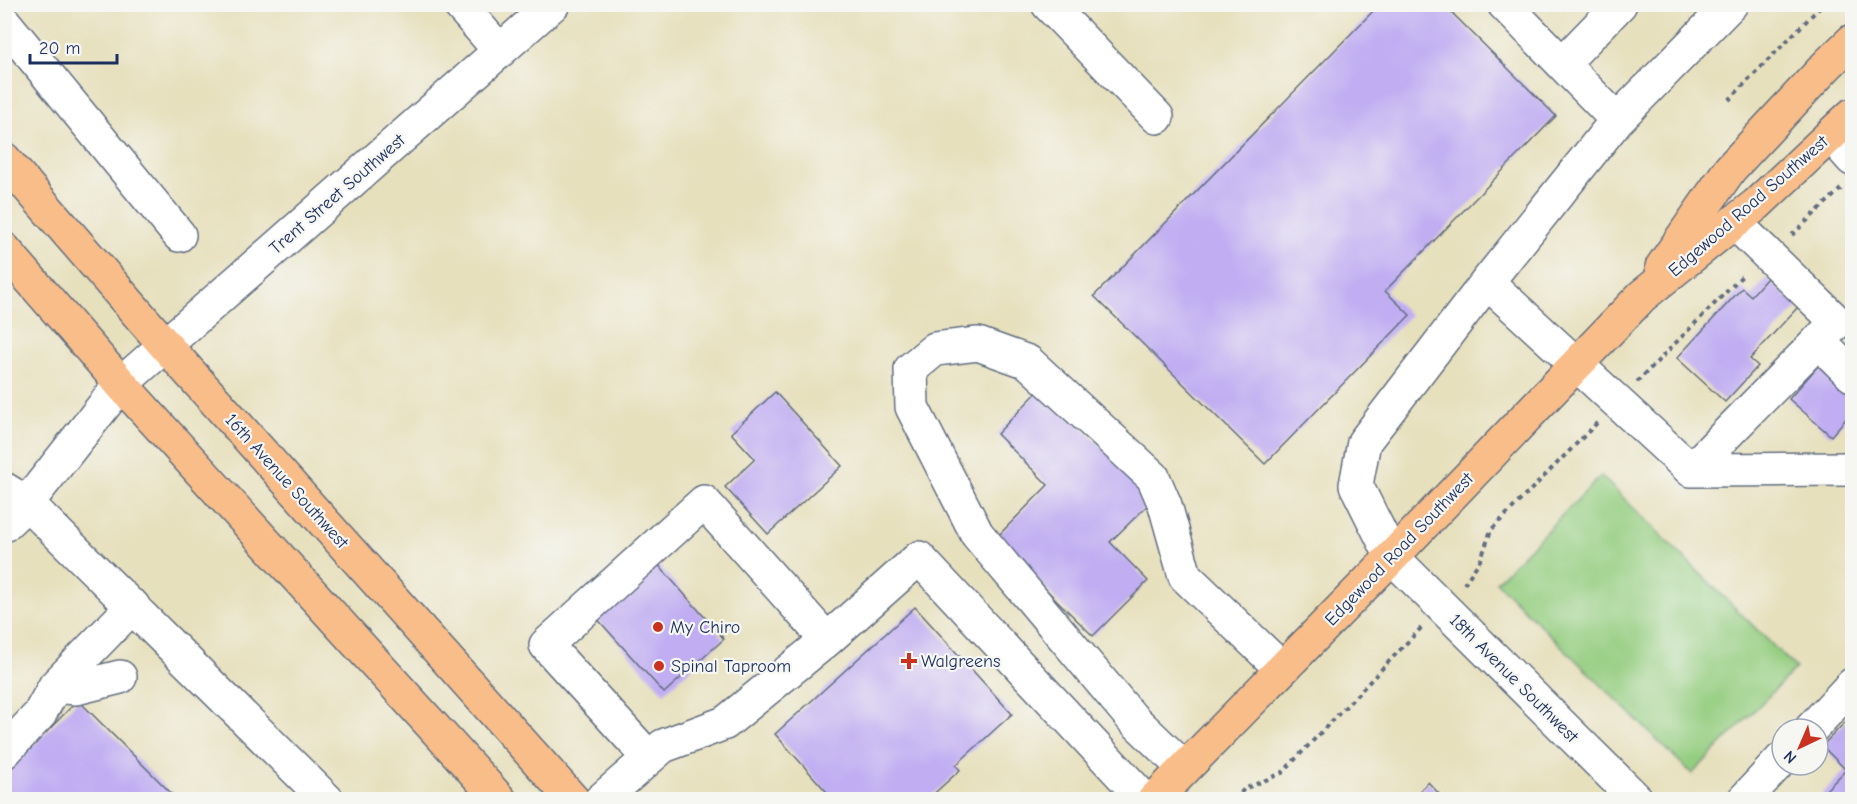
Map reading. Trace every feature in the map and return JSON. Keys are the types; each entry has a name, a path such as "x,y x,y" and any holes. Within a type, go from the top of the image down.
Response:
{"main road":[{"name":"Edgewood Road Southwest","path":"1642,296 1730,169 1852,41"},
{"name":"Edgewood Road Southwest","path":"1154,800 1392,557 1642,296 1734,222 1845,149"},
{"name":"16th Avenue Southwest","path":"4,159 165,345 573,800"},
{"path":"4,249 121,384 500,800"}],"street":[{"path":"459,4 500,51"},
{"name":"Trent Street Southwest","path":"12,506 121,384 553,4"},
{"path":"1048,4 1157,117"},
{"path":"1504,4 1617,120"},
{"path":"1563,63 1620,4"},
{"name":"18th Avenue Southwest","path":"1628,796 1392,557 1356,485 1364,442 1487,282 1617,120 1731,4"},
{"path":"4,22 179,235"},
{"path":"1691,470 1837,322 1734,222"},
{"path":"1487,282 1691,470 1852,470"},
{"path":"1818,341 1852,375"},
{"path":"1184,768 1132,718 977,534 912,407 911,369 935,349 978,344 1028,362 1153,477 1165,505 1185,576 1282,669"},
{"path":"649,758 546,645 704,502 827,640"},
{"path":"12,506 133,606 327,800"},
{"path":"601,800 663,746 725,723 827,640 919,558 1145,800"},
{"path":"4,752 39,715 55,686 133,606"},
{"path":"55,686 76,688 120,677"},
{"path":"1822,717 1852,685"},
{"path":"1744,800 1770,772"}],"path":[{"path":"1729,100 1823,4"},
{"path":"1234,800 1244,789 1282,772 1470,578 1481,559 1491,530 1736,281 1768,255 1845,149"}],"green space":[{"path":"1601,476 1796,668 1692,774 1496,582"}],"building":[{"path":"1380,4 1443,4 1556,116 1385,291 1410,315 1265,464 1094,296"},
{"path":"1767,278 1798,307 1750,359 1758,366 1725,402 1677,358 1742,288 1751,296"},
{"path":"1818,366 1852,397 1852,412 1831,436 1789,399"},
{"path":"1042,387 1154,499 1110,542 1148,581 1093,636 995,539 1048,485 997,434"},
{"path":"775,392 842,466 768,534 725,487 755,459 731,433"},
{"name":"My Chiro","path":"654,560 724,639 664,693 593,614"},
{"name":"Walgreens","path":"915,607 1012,714 956,765 960,770 927,800 834,800 775,734"},
{"path":"78,700 178,800 17,800 4,787 4,775"},
{"path":"1852,715 1852,800 1828,800 1822,794 1846,770 1830,754 1830,738"},
{"path":"1428,782 1445,800 1411,800"}],"place":[{"name":"My Chiro","path":"658,627"},
{"name":"Walgreens","path":"909,661"},
{"name":"Spinal Taproom","path":"659,666"}]}
